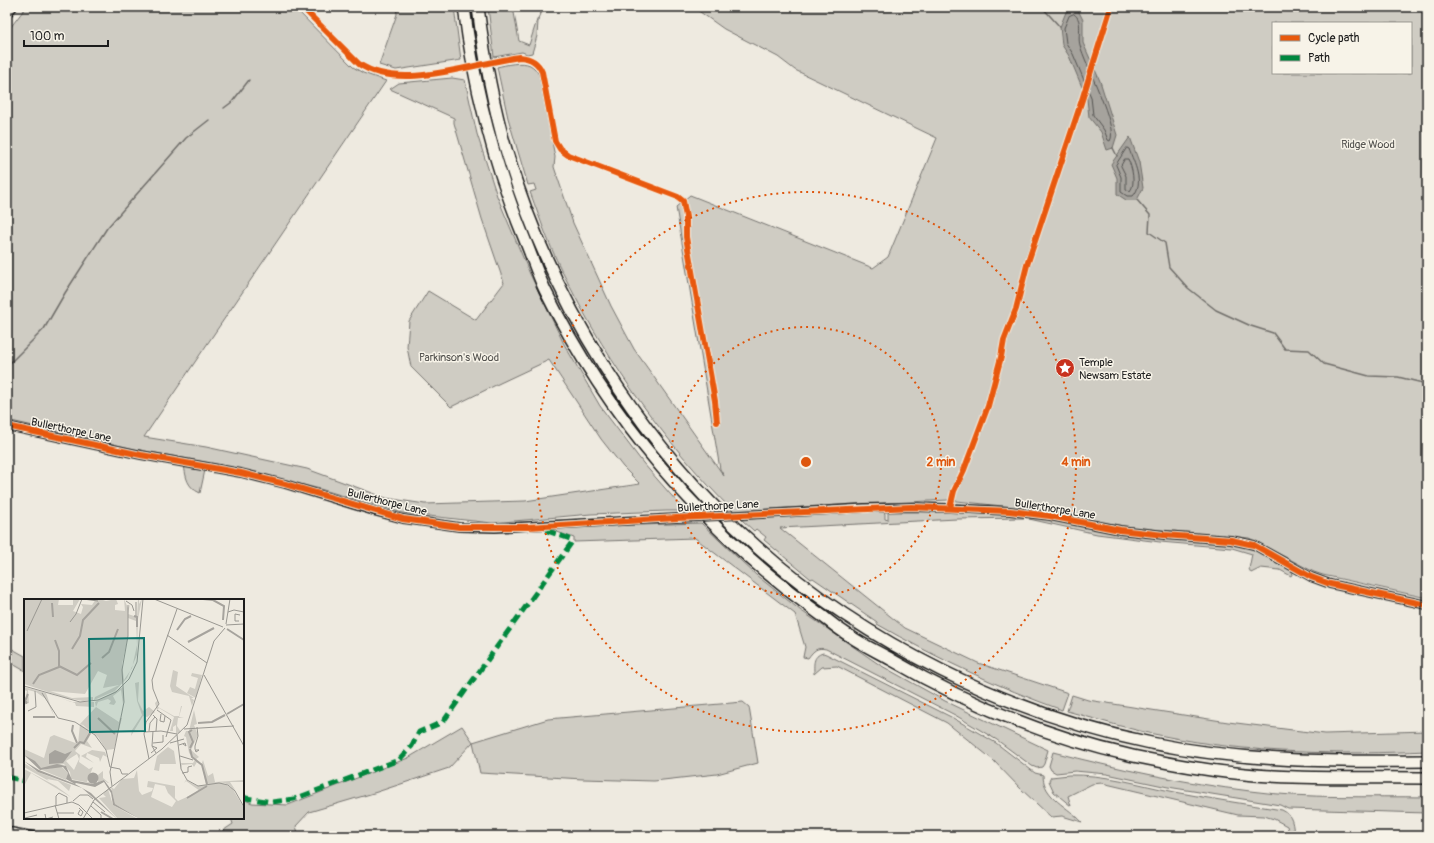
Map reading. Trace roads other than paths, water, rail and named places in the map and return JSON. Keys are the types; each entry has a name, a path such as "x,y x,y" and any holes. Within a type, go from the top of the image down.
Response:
{"highway":[{"path":"464,7 469,48 485,124 514,214 544,289 583,358 612,402 649,452 690,501 753,562 800,600 850,636 927,680 1003,715 1066,738 1132,756 1206,770 1238,774 1370,783 1427,784"},
{"path":"478,7 484,51 494,101 507,153 529,217 569,306 599,358 632,407 668,454 716,508 756,547 797,580 846,615 882,638 922,660 1010,701 1090,728 1184,750 1244,757 1297,761 1427,761"},
{"path":"1293,777 1427,778"}],"street":[{"path":"7,14 13,7"},
{"name":"Bullerthorpe Lane","path":"7,426 140,455 241,473 285,484 390,515 459,527 495,528 911,507 958,508 1010,512 1050,516 1122,530 1231,540 1254,545 1311,578 1330,584 1427,605"},
{"path":"7,831 33,836"}],"water":[{"path":"1077,8 1083,20 1083,43 1100,81 1117,135 1113,148 1107,150 1101,132 1089,117 1087,99 1069,56 1062,45 1060,27 1066,12"},
{"path":"1130,137 1139,162 1143,188 1137,200 1126,200 1117,194 1117,178 1111,164"}],"waterway":[{"path":"1042,7 1060,27"},
{"path":"7,38 9,37 9,34"},
{"path":"224,108 232,102 249,80"},
{"path":"7,366 44,329 65,293 107,228 186,138 209,120"},
{"path":"1113,148 1117,156"},
{"path":"1137,200 1150,215 1149,232 1165,243 1169,267 1188,288 1216,310 1251,326 1273,333 1285,349 1309,350 1324,364 1369,376 1398,377 1427,384"}],"place":[{"name":"Temple Newsam Estate","path":"1065,368"}],"park label":[{"name":"Ridge Wood","path":"1368,144"},
{"name":"Parkinson's Wood","path":"459,357"}]}
